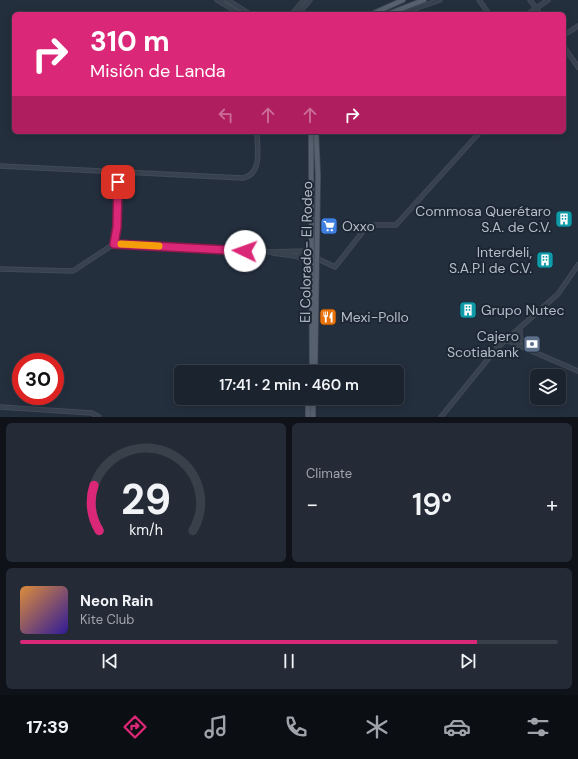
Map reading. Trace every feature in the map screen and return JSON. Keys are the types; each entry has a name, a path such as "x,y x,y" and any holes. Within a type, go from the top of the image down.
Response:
{"main road":[{"path":"376,12 402,0"},
{"path":"393,12 424,0"},
{"name":"El Colorado- El Rodeo","path":"311,134 315,365"},
{"name":"El Colorado- El Rodeo","path":"312,365 314,260 318,175 317,134"},
{"path":"308,405 308,417"},
{"path":"314,405 314,417"}],"street":[{"path":"217,0 237,12"},
{"path":"227,0 247,12"},
{"path":"294,12 304,0"},
{"path":"300,12 310,0"},
{"path":"406,12 440,0"},
{"path":"479,0 488,12"},
{"path":"530,0 539,12"},
{"path":"532,12 548,0"},
{"path":"300,4 304,7"},
{"path":"566,34 578,26"},
{"path":"566,51 578,67"},
{"path":"0,166 243,178 249,177 256,168 257,134"},
{"path":"272,252 279,255 295,256 314,260 335,267 368,225 396,225 478,134"},
{"path":"114,244 117,227 119,172"},
{"path":"0,268 73,271 114,244 272,252 304,250 312,245"},
{"path":"441,417 506,340 558,294 578,265"},
{"path":"520,327 520,337 529,350"},
{"path":"506,340 578,371"},
{"path":"0,407 92,413 99,417"}],"slow traffic":[{"path":"121,244 159,246"}],"place":[{"name":"Commosa Querétaro S.A. de C.V.","path":"564,219"},
{"name":"Oxxo","path":"329,226"},
{"name":"Interdeli, S.A.P.I de C.V.","path":"545,260"},
{"name":"Grupo Nutec","path":"468,310"},
{"name":"Mexi-Pollo","path":"328,317"},
{"name":"Cajero Scotiabank","path":"532,344"}],"route":[{"path":"118,182 117,227 114,244 245,251"}]}
